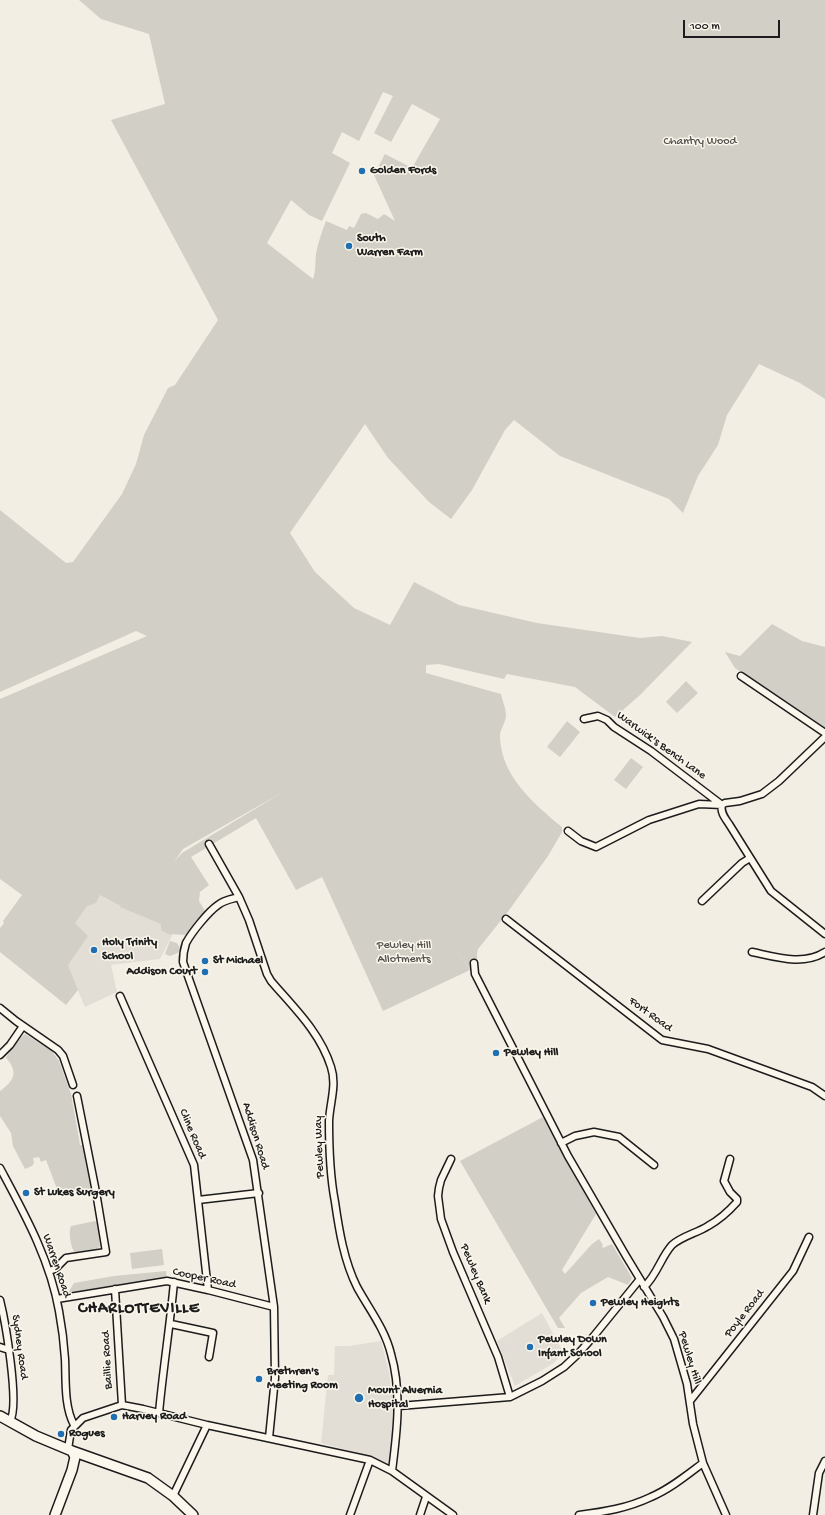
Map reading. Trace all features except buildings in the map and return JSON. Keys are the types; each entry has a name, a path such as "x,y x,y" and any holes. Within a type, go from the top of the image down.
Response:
{"main road":[{"path":"0,1416 36,1436 148,1478 173,1496 192,1515"},
{"path":"55,1515 72,1470 75,1457 70,1450"}],"street":[{"path":"741,676 825,733"},
{"name":"Warwick's Bench Lane","path":"584,719 598,716 606,720 651,751 722,805"},
{"path":"568,831 581,841 596,847 649,820 699,804 722,805 762,794 779,781 825,737"},
{"path":"722,805 721,809 723,813 771,891 825,934"},
{"name":"Pewley Way","path":"209,844 239,897 249,920 267,974 271,981 307,1022 316,1035 324,1048 332,1069 334,1080 330,1111 330,1150 334,1200 340,1230 352,1274 357,1287 375,1315 392,1354 398,1406 392,1471"},
{"path":"702,901 742,863 750,858"},
{"name":"Addison Road","path":"239,897 224,901 205,918 186,943 183,954 183,962 253,1160 259,1193 274,1307 275,1378 269,1438"},
{"name":"Fort Road","path":"506,919 662,1040 708,1049 812,1087 825,1096"},
{"path":"752,952 797,960 809,959 819,956 825,952"},
{"name":"Pewley Hill","path":"474,963 475,974 561,1142 674,1339 682,1363 693,1424 703,1463 726,1515"},
{"name":"Cline Road","path":"120,996 194,1165 208,1290"},
{"path":"0,1008 58,1050 63,1056 73,1085"},
{"path":"0,1055 10,1045 23,1026"},
{"path":"49,1272 55,1269 66,1258 106,1252 77,1096"},
{"path":"561,1142 575,1136 594,1132 619,1136 654,1165"},
{"name":"Pewley Bank","path":"451,1159 440,1180 438,1196 441,1219 453,1252 498,1356 510,1397"},
{"path":"644,1287 651,1279 667,1251 673,1245 708,1226 736,1203 737,1199 730,1192 724,1181 730,1159"},
{"name":"Warren Road","path":"0,1168 38,1243 57,1299 65,1357 70,1417 74,1425"},
{"path":"198,1200 259,1193"},
{"name":"Poyle Road","path":"690,1401 793,1271 809,1237"},
{"path":"398,1406 510,1397 542,1381 564,1367 578,1354 640,1279"},
{"name":"Cooper Road","path":"57,1299 167,1281 274,1307"},
{"path":"159,1413 174,1282"},
{"name":"Baillie Road","path":"115,1289 122,1405"},
{"name":"Sydney Road","path":"0,1300 5,1318 13,1392 12,1418 10,1421"},
{"path":"170,1324 214,1333 209,1357"},
{"path":"0,1348 9,1350"},
{"path":"70,1450 70,1435 74,1425 84,1418 122,1405 370,1460 392,1471 453,1515"},
{"path":"173,1496 207,1425"},
{"path":"350,1515 370,1460"},
{"path":"813,1515 820,1473 825,1461"},
{"path":"579,1515 605,1512 652,1497 703,1463"},
{"path":"420,1515 426,1497"}],"shaded area":[{"name":"Holy Trinity School","path":"51,875 177,926 160,959 111,965 117,992 85,1007 67,965"},
{"name":"Pewley Down Infant School","path":"542,1313 563,1352 554,1363 515,1386 497,1341"},
{"name":"Mount Alvernia Hospital","path":"381,1341 389,1372 395,1421 389,1466 368,1456 321,1443 328,1375 334,1375 335,1346 349,1346"}],"green space":[{"path":"79,0 825,0 825,399 800,383 759,364 727,415 718,445 698,476 683,513 669,499 560,456 514,420 505,430 472,490 451,519 429,502 388,458 365,424 290,533 315,572 354,608 390,625 414,582 459,605 537,623 640,638 662,636 692,642 640,695 615,717 575,687 507,674 504,679 439,664 426,665 426,673 501,694 506,715 500,738 502,752 507,765 521,788 541,809 562,827 562,832 548,856 507,913 478,949 477,959 471,971 449,939 470,970 383,1011 322,877 296,890 256,818 191,857 209,885 200,892 199,901 205,911 187,935 168,934 161,930 161,924 120,907 121,906 100,895 96,903 87,906 75,923 88,936 68,965 78,990 66,1005 0,952 0,928 4,923 3,921 22,895 0,879 0,699 147,636 136,631 0,692 0,510 66,563 73,562 122,494 136,464 144,435 168,388 175,385 218,320 111,120 165,104 149,34 101,19","holes":["383,92 393,96 374,133 391,142 412,104 440,119 412,168 385,154 374,175 395,221 384,214 378,219 366,213 361,214 354,228 349,226 347,230 326,221 316,254 313,279 267,243 291,200 309,215 322,221 350,163 332,153 342,132 359,141","283,792 182,853 174,862 183,849"]},
{"path":"772,624 802,641 825,647 825,728 735,668 725,652 740,656"},
{"path":"686,681 698,693 677,713 666,702"},
{"path":"567,721 580,732 560,757 547,747"},
{"path":"631,758 643,767 626,789 614,780"},
{"path":"170,941 177,943 180,948 180,952 170,956 165,954"},
{"path":"25,1034 51,1050 59,1061 71,1094 80,1145 82,1145 86,1157 85,1160 91,1189 59,1194 46,1160 41,1162 39,1157 33,1158 34,1163 32,1166 25,1169 13,1146 11,1133 0,1116 0,1091 9,1084 14,1072 6,1058 9,1052"},
{"path":"543,1117 596,1214 562,1270 565,1274 592,1244 599,1239 603,1245 603,1248 612,1244 632,1278 628,1285 608,1277 581,1293 559,1318 565,1328 558,1328 460,1161"},
{"path":"95,1221 97,1223 100,1246 96,1250 75,1253 70,1240 71,1226"},
{"path":"162,1249 164,1265 132,1269 130,1253"},
{"path":"166,1271 167,1281 65,1298 74,1283 114,1276"}],"place":[{"name":"Golden Fords","path":"362,171"},
{"name":"South Warren Farm","path":"349,246"},
{"name":"Holy Trinity School","path":"94,950"},
{"name":"St Michael","path":"205,961"},
{"name":"Addison Court","path":"205,972"},
{"name":"Pewley Hill","path":"496,1053"},
{"name":"St Lukes Surgery","path":"26,1193"},
{"name":"Pewley Heights","path":"593,1303"},
{"name":"Pewley Down Infant School","path":"530,1347"},
{"name":"Brethren's Meeting Room","path":"259,1379"},
{"name":"Mount Alvernia Hospital","path":"359,1398"},
{"name":"Harvey Road","path":"114,1417"},
{"name":"Rogues","path":"61,1434"}],"district":[{"name":"CHARLOTTEVILLE","path":"139,1310"}],"park label":[{"name":"Chantry Wood","path":"700,142"},
{"name":"Pewley Hill Allotments","path":"404,953"}]}
